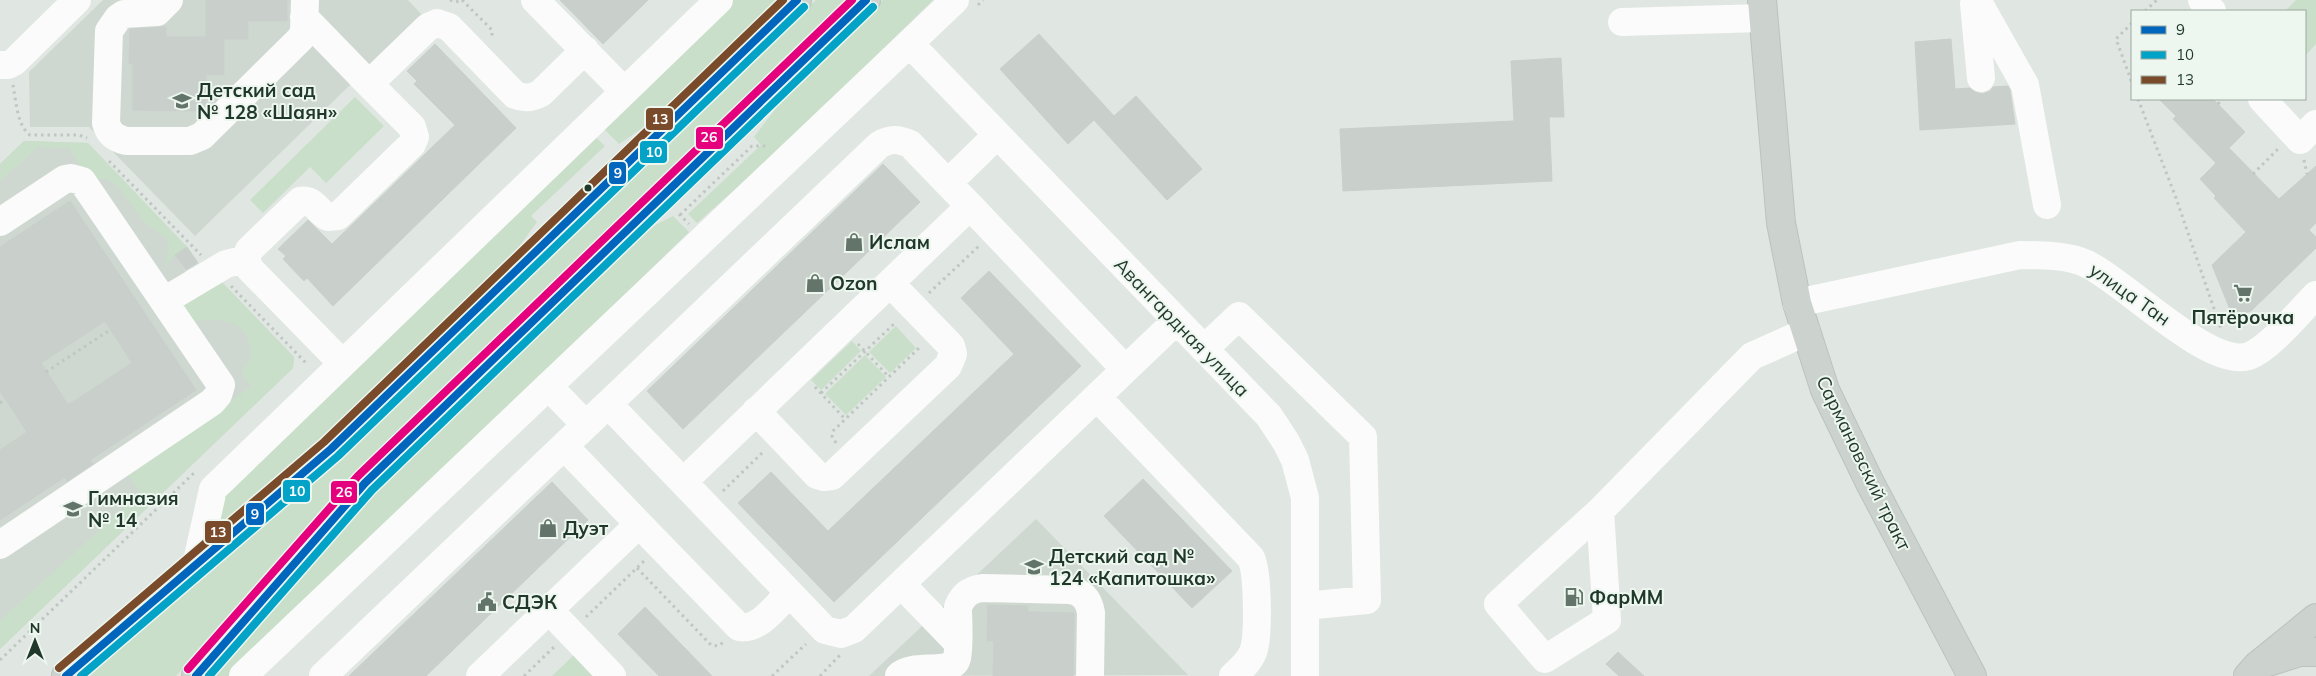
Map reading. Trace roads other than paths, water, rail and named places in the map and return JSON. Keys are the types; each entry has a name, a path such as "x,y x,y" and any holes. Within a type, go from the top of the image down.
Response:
{"main road":[{"path":"66,676 331,449 797,0"},
{"path":"196,676 365,483 866,0"},
{"name":"Сармановский тракт","path":"1763,9 1781,222 1797,303 1806,332 1825,390 1866,474 1972,676"},
{"path":"2252,671 2316,618"},
{"path":"2252,671 2300,652 2316,652"}],"street":[{"path":"4,65 14,62 77,0"},
{"path":"169,0 157,12 124,14 118,18 109,31 106,123 108,130 119,140 126,142 197,140 301,38 304,30 305,8"},
{"path":"535,0 624,91"},
{"path":"196,566 213,489 719,0"},
{"path":"242,676 955,0"},
{"path":"1975,0 1981,78"},
{"path":"1975,0 2025,85 2047,205"},
{"path":"2202,0 2211,10"},
{"path":"305,8 369,84 412,127 415,137 412,144 338,216 328,216 308,200 300,201 249,250 246,259 250,269 342,363"},
{"path":"1622,22 1763,9"},
{"path":"369,84 428,27 437,23 449,27 520,97 533,97 541,93 584,50"},
{"name":"Авангардная улица","path":"910,44 1269,416 1286,442 1302,481 1306,507 1305,676"},
{"path":"2263,100 2305,129"},
{"path":"948,183 998,135"},
{"path":"323,676 879,145 887,140 898,139 910,144 1126,369"},
{"path":"0,222 65,179 77,178 86,185 221,385 218,395 212,402 0,545"},
{"path":"682,482 970,206"},
{"name":"улица Тан","path":"1797,303 2020,255 2050,256 2087,263 2204,346 2232,358 2248,356 2262,349 2316,295"},
{"path":"164,301 216,270 232,262 246,259"},
{"path":"756,411 817,475 832,476 851,459 952,360 952,346 905,315 890,283"},
{"path":"1204,349 1239,316 1363,437 1367,600 1306,606"},
{"path":"608,404 825,630 841,634 854,629 1176,321"},
{"path":"1600,511 1607,620 1545,659 1498,604 1600,511 1752,356 1806,332"},
{"path":"548,386 586,425"},
{"path":"1097,397 1251,558 1256,580 1254,648 1247,662 1233,676"},
{"path":"564,446 739,627 747,628 757,624 789,593"},
{"path":"480,676 639,524"},
{"path":"901,584 957,642"},
{"path":"899,676 910,670 941,670 950,668 957,658 958,608 964,596 974,589 982,588 1075,590 1086,597 1091,613 1090,676"},
{"path":"549,610 612,676"}],"place":[{"name":"Детский сад № 128 «Шаян»","path":"182,101"},
{"name":"Ислам","path":"854,242"},
{"name":"Ozon","path":"815,283"},
{"name":"Пятёрочка","path":"2243,293"},
{"name":"Гимназия № 14","path":"73,509"},
{"name":"Дуэт","path":"548,528"},
{"name":"Детский сад № 124 «Капитошка»","path":"1034,567"},
{"name":"ФарММ","path":"1574,597"},
{"name":"СДЭК","path":"487,602"}]}
